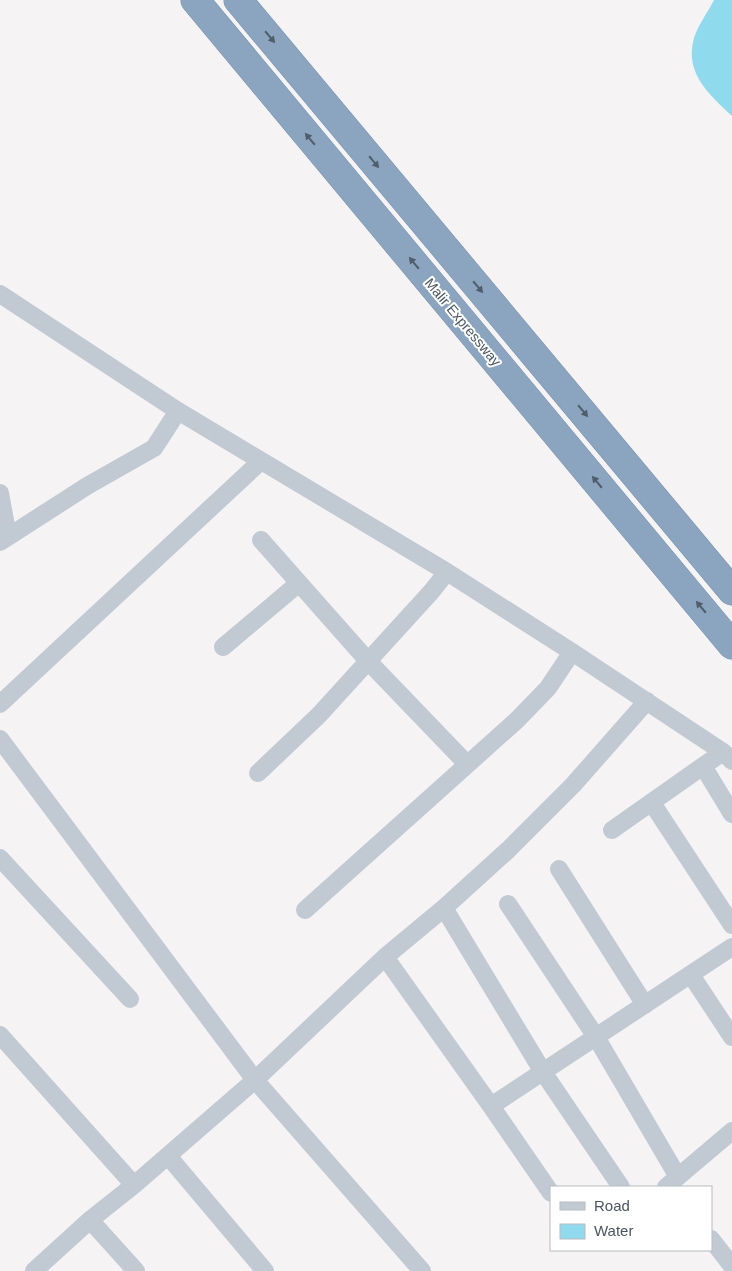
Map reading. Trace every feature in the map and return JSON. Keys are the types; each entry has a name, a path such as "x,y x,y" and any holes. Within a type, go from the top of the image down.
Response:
{"highway":[{"name":"Malir Expressway","path":"195,0 732,645"},
{"path":"238,0 732,591"}],"street":[{"path":"0,294 178,411 447,572 647,701 727,756"},
{"path":"0,493 4,539 87,486 154,448 178,411"},
{"path":"0,704 262,461"},
{"path":"260,540 368,661 467,764"},
{"path":"258,772 320,715 447,572"},
{"path":"223,647 299,583"},
{"path":"305,910 517,720 548,688 572,652"},
{"path":"34,1271 90,1220 134,1185 255,1080 385,956 444,908 508,850 573,784 647,701"},
{"path":"0,739 255,1080 422,1271"},
{"path":"612,830 703,766 727,756"},
{"path":"703,766 732,814"},
{"path":"652,803 732,925"},
{"path":"0,858 130,999"},
{"path":"558,869 645,1005"},
{"path":"508,904 596,1037 671,1184 732,1131"},
{"path":"444,908 543,1072 619,1186"},
{"path":"491,1106 732,948"},
{"path":"385,956 550,1193"},
{"path":"691,975 732,1037"},
{"path":"0,1035 134,1185"},
{"path":"168,1156 265,1271"},
{"path":"90,1220 136,1271"},
{"path":"712,1240 732,1266"}],"water":[{"path":"714,0 732,0 732,116 707,91 692,62 694,38"}]}
